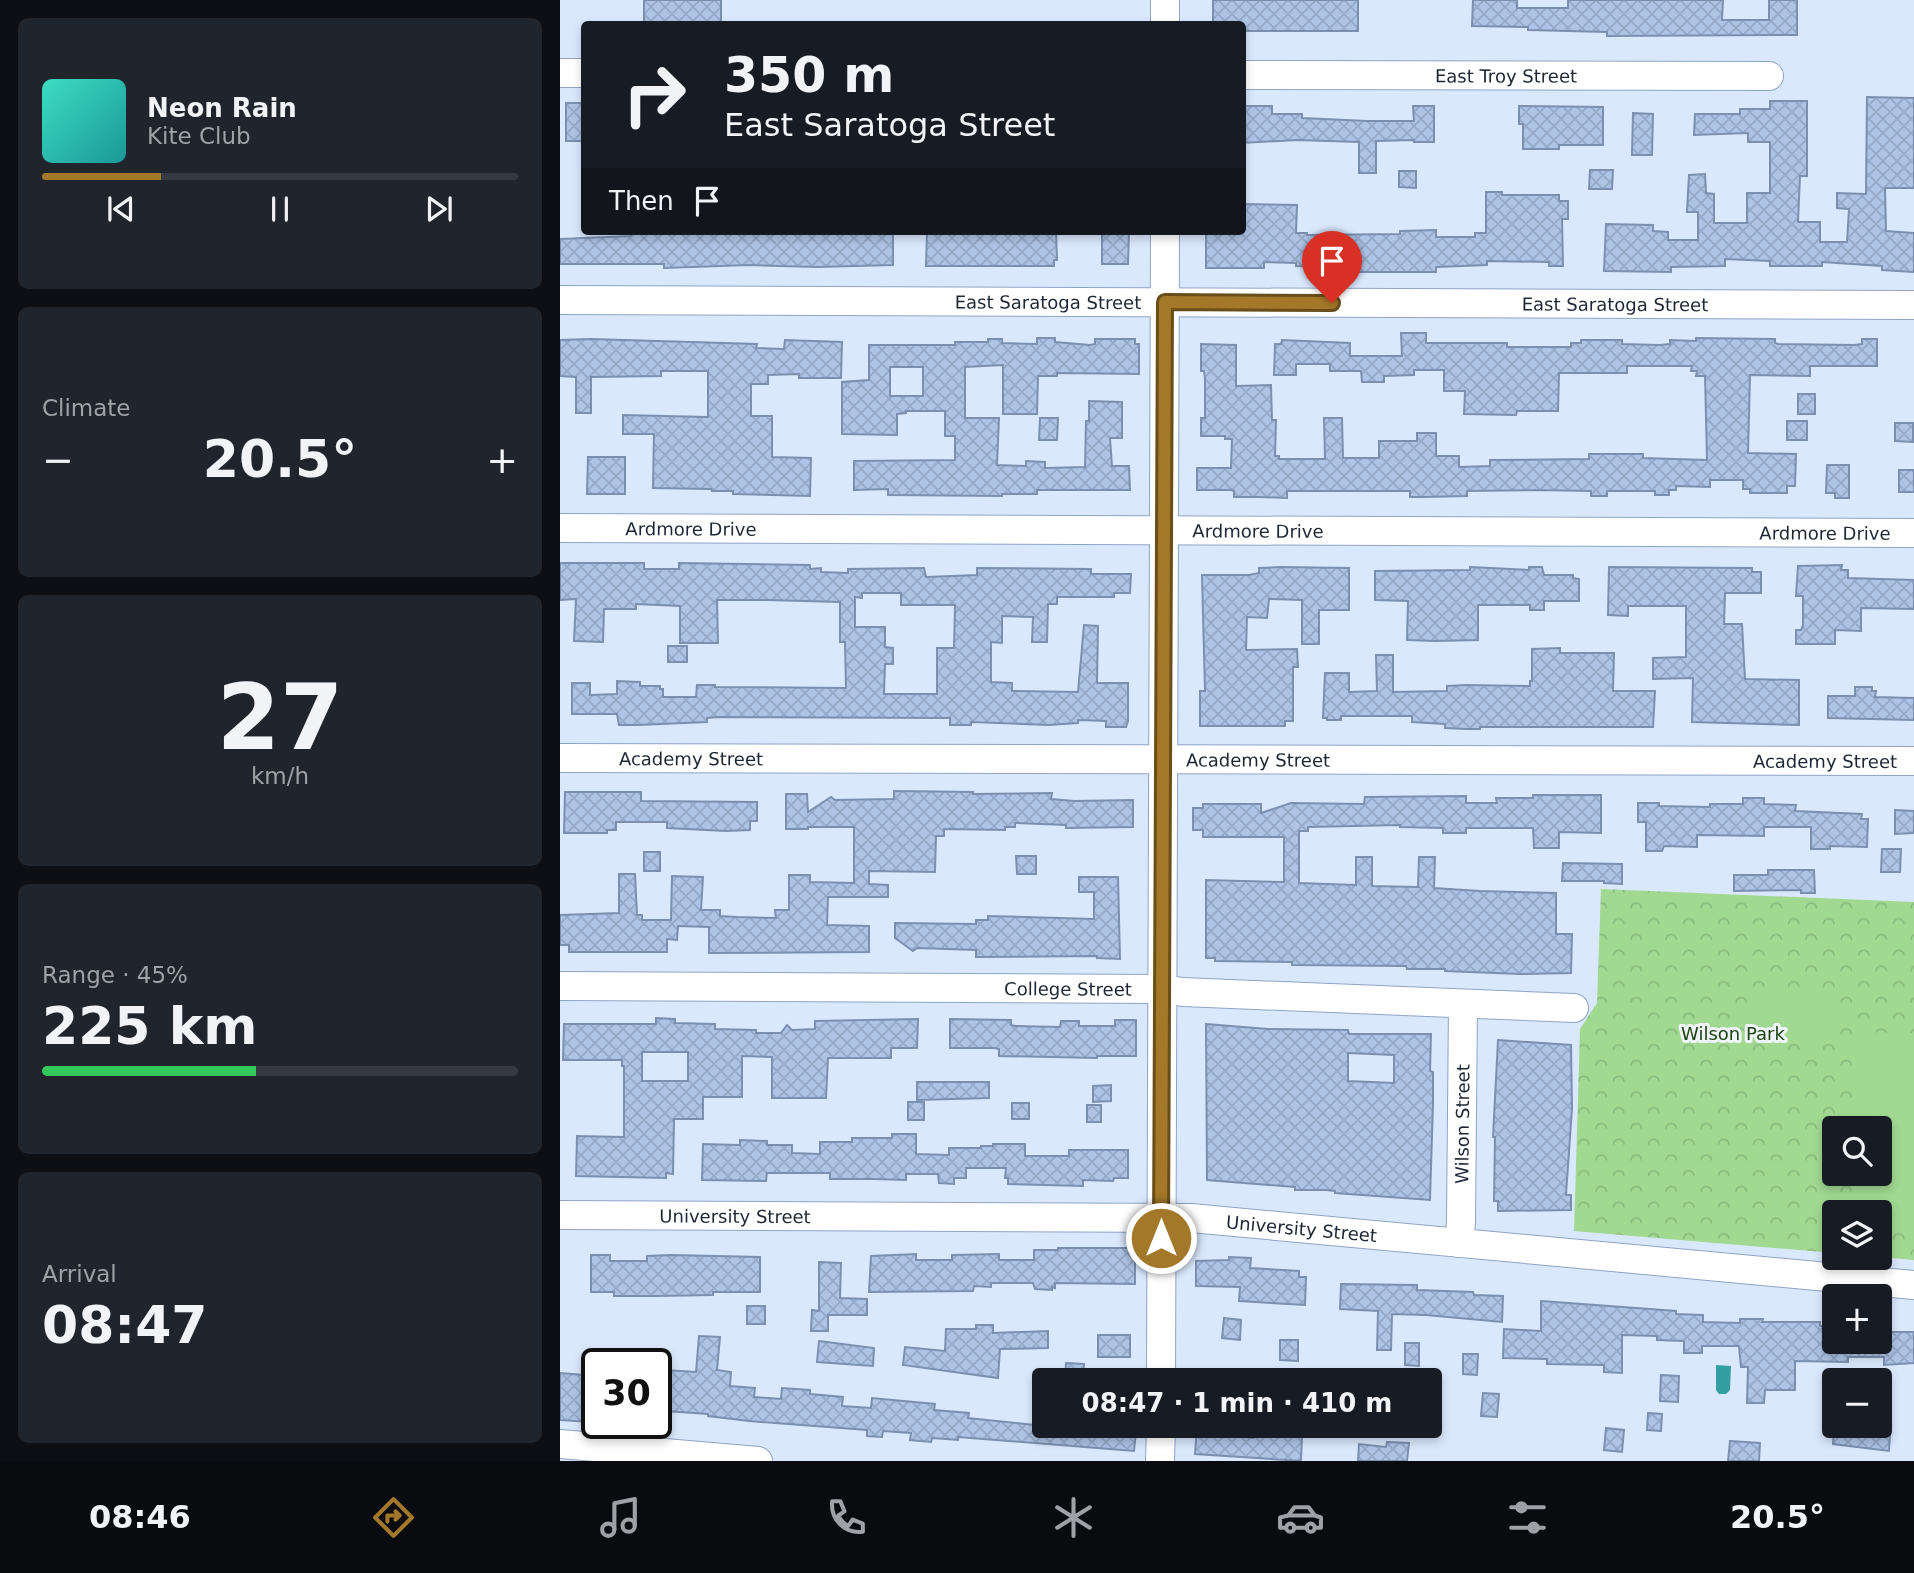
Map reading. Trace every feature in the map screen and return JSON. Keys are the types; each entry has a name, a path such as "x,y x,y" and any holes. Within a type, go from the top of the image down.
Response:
{"street":[{"path":"1165,0 1165,21"},
{"path":"560,73 581,73"},
{"name":"East Troy Street","path":"1246,75 1769,76"},
{"path":"1161,1368 1165,235"},
{"name":"East Saratoga Street","path":"560,300 1914,305"},
{"name":"Ardmore Drive","path":"560,528 1914,533"},
{"name":"Academy Street","path":"560,758 1914,761"},
{"name":"College Street","path":"560,986 1163,989 1574,1008"},
{"name":"Wilson Street","path":"1459,1243 1463,1003"},
{"name":"University Street","path":"560,1215 1161,1217 1914,1285"},
{"path":"1160,1461 1161,1438"},
{"path":"560,1444 758,1461"}],"green space":[{"name":"Wilson Park","path":"1601,889 1914,902 1914,1260 1892,1258 1892,1200 1822,1200 1822,1252 1574,1231 1580,1029 1597,1003"},
{"path":"1754,991 1837,999 1834,1040 1750,1033"},
{"path":"1855,1032 1914,1033 1914,1232 1892,1231 1892,1200 1851,1200 1852,1186 1892,1186 1892,1116 1853,1116"}],"shaded area":[{"path":"1716,1365 1731,1366 1730,1390 1726,1394 1719,1394 1716,1390"}],"building":[{"path":"644,0 721,0 721,21 644,21"},
{"path":"1213,0 1358,0 1358,31 1246,31 1246,21 1213,21"},
{"path":"1473,0 1517,0 1517,8 1568,8 1568,0 1723,0 1722,20 1769,20 1769,0 1797,0 1797,35 1607,36 1607,32 1472,26"},
{"path":"1867,97 1914,98 1914,188 1885,188 1886,231 1914,233 1914,272 1882,270 1882,266 1822,262 1822,266 1770,266 1770,261 1725,259 1725,266 1671,267 1671,272 1604,271 1606,224 1653,225 1653,231 1668,232 1668,240 1698,240 1698,212 1687,212 1689,175 1705,174 1706,193 1714,194 1714,223 1747,223 1747,193 1770,193 1770,142 1748,142 1748,133 1694,135 1695,114 1740,114 1740,109 1770,109 1770,101 1807,101 1807,176 1800,176 1798,222 1820,222 1820,242 1847,242 1849,209 1837,208 1837,193 1866,194"},
{"path":"566,103 581,103 581,141 566,141"},
{"path":"1246,106 1272,106 1272,114 1302,114 1302,118 1414,121 1413,106 1434,106 1434,142 1376,141 1376,173 1359,173 1359,142 1297,140 1246,143"},
{"path":"1519,106 1603,107 1603,145 1559,145 1559,149 1523,149 1523,124 1519,124"},
{"path":"1633,113 1653,114 1652,155 1632,155"},
{"path":"1590,170 1613,170 1612,189 1589,189"},
{"path":"1399,171 1416,171 1416,188 1399,187"},
{"path":"1486,192 1502,192 1502,195 1559,195 1559,201 1568,201 1568,219 1562,219 1563,266 1549,266 1549,262 1487,261 1487,265 1436,267 1436,272 1360,272 1332,270 1332,267 1296,266 1296,263 1264,262 1264,268 1206,268 1206,235 1246,235 1246,204 1297,205 1296,233 1307,235 1400,234 1400,231 1436,230 1436,237 1475,237 1475,233 1486,233"},
{"path":"893,235 893,265 664,268 664,264 560,264 560,239 631,236"},
{"path":"927,235 1056,235 1057,260 1054,260 1054,266 926,266"},
{"path":"1102,235 1129,235 1128,264 1102,264"},
{"path":"1401,333 1426,333 1426,343 1507,343 1507,347 1571,347 1571,343 1581,343 1581,340 1622,340 1622,344 1660,345 1670,344 1670,340 1696,341 1696,338 1775,339 1778,344 1854,345 1862,344 1862,339 1877,339 1877,366 1810,366 1810,376 1750,375 1748,453 1796,454 1795,486 1787,486 1787,493 1750,493 1750,489 1743,489 1743,480 1710,480 1710,487 1676,486 1676,490 1669,490 1669,495 1655,495 1655,491 1607,491 1607,496 1591,496 1591,491 1537,490 1467,491 1467,496 1410,497 1410,491 1287,491 1287,498 1234,497 1234,491 1231,490 1197,490 1197,468 1231,468 1232,439 1225,439 1225,436 1201,436 1201,418 1205,418 1205,379 1204,371 1201,371 1201,344 1236,345 1236,386 1271,385 1272,420 1276,420 1275,456 1279,456 1279,459 1325,459 1324,418 1342,418 1343,458 1379,458 1379,441 1417,441 1417,433 1436,433 1436,456 1459,456 1459,467 1490,466 1490,460 1589,459 1589,454 1643,454 1643,458 1707,460 1705,376 1696,376 1697,371 1691,371 1692,366 1627,366 1627,373 1559,373 1558,411 1517,411 1516,415 1464,414 1465,391 1444,391 1444,370 1414,370 1414,375 1384,376 1384,382 1362,382 1361,371 1330,371 1330,364 1296,364 1296,375 1274,375 1275,344 1281,344 1282,340 1350,343 1350,356 1402,356"},
{"path":"1037,338 1055,338 1055,342 1090,345 1095,344 1095,339 1135,339 1135,344 1139,344 1139,374 1057,373 1057,376 1038,376 1037,414 1003,414 1003,365 965,367 965,418 999,418 997,465 1026,466 1026,461 1045,462 1045,468 1085,467 1089,401 1122,402 1122,438 1110,438 1112,466 1129,466 1130,490 1037,490 1037,494 1002,496 888,495 888,489 854,490 854,461 955,460 955,436 945,436 945,411 906,411 897,414 897,435 842,434 842,382 869,380 869,345 955,345 955,342 988,342 988,339 1002,339 1002,343 1037,344","holes":["890,367 923,367 923,396 890,396"]},
{"path":"560,340 757,344 756,348 784,349 785,340 842,342 841,378 799,378 799,374 768,375 768,384 751,384 751,416 772,416 772,457 811,458 810,496 653,488 654,434 623,434 623,415 708,417 708,371 661,371 661,376 591,377 591,413 576,413 576,377 560,376"},
{"path":"1798,394 1815,394 1815,414 1798,414"},
{"path":"1040,418 1058,418 1057,440 1039,440"},
{"path":"1787,421 1807,421 1807,440 1787,440"},
{"path":"1895,423 1913,423 1913,442 1895,441"},
{"path":"588,457 625,457 625,494 587,494"},
{"path":"1827,465 1849,465 1849,498 1835,498 1835,493 1826,493"},
{"path":"1899,470 1914,470 1914,492 1899,492"},
{"path":"560,563 644,563 644,569 679,569 679,563 810,565 810,569 821,568 821,572 848,573 848,569 924,568 926,577 977,575 977,568 1091,569 1091,574 1131,574 1130,593 1114,593 1114,597 1057,597 1057,604 1048,604 1047,642 1032,642 1033,617 1002,616 1002,643 991,642 991,682 1012,683 1012,691 1078,692 1084,625 1098,626 1097,683 1128,683 1128,721 1126,727 1106,727 1106,721 1078,720 1078,723 1048,725 971,722 971,725 950,725 950,718 719,717 707,718 707,722 619,725 617,714 572,714 572,683 590,683 590,695 617,694 617,681 640,682 640,686 660,686 660,689 663,689 663,697 696,697 697,685 846,688 845,642 840,642 840,602 717,600 718,643 680,643 680,606 636,604 636,609 604,609 603,642 574,641 576,599 560,600","holes":["862,593 901,593 901,605 955,605 954,648 937,648 937,694 884,694 885,664 893,664 893,648 885,647 885,627 855,627 855,597 862,598"]},
{"path":"1842,565 1841,570 1848,570 1848,578 1914,580 1914,609 1861,608 1861,631 1835,630 1835,644 1796,644 1796,630 1801,630 1803,625 1803,596 1796,596 1798,566"},
{"path":"1470,567 1529,570 1529,567 1542,567 1544,575 1573,575 1573,578 1579,579 1579,601 1544,601 1544,610 1530,610 1530,605 1478,605 1478,640 1435,641 1407,640 1408,601 1375,600 1375,571 1470,570"},
{"path":"1609,567 1752,568 1752,572 1761,572 1761,593 1725,593 1724,624 1742,624 1745,679 1799,680 1799,725 1692,722 1693,678 1653,679 1653,658 1686,657 1686,606 1628,606 1628,616 1608,615"},
{"path":"1259,568 1349,568 1349,610 1319,610 1319,644 1302,644 1302,600 1269,599 1267,618 1247,617 1246,650 1297,649 1298,667 1293,667 1293,721 1285,721 1285,726 1200,726 1200,691 1205,691 1202,575 1249,575 1259,573"},
{"path":"668,646 687,646 687,662 668,662"},
{"path":"1560,648 1560,653 1614,653 1613,691 1655,691 1653,727 1467,729 1445,728 1445,724 1412,722 1412,716 1341,716 1341,720 1323,718 1325,673 1349,673 1349,692 1377,691 1376,655 1393,655 1393,692 1447,691 1447,686 1530,686 1532,649"},
{"path":"1855,687 1872,687 1872,691 1876,691 1875,697 1914,698 1914,720 1828,718 1828,696 1855,696"},
{"path":"894,791 1052,793 1051,799 1133,800 1133,827 1066,828 1066,825 1015,823 1015,827 1005,827 1005,830 944,829 944,836 936,836 935,872 869,871 869,884 888,885 888,897 828,897 827,925 869,926 869,952 709,953 709,927 678,926 677,940 667,939 667,952 569,952 569,945 560,945 560,915 619,913 619,874 635,874 637,915 642,915 642,920 671,920 672,876 703,877 701,910 720,910 720,916 737,917 776,918 775,910 789,910 789,875 810,875 810,882 854,883 854,827 786,829 786,794 807,794 808,812 831,797 835,800 894,799"},
{"path":"565,792 641,792 641,801 757,802 757,821 750,821 750,830 667,828 667,822 616,822 616,830 607,830 607,833 564,833"},
{"path":"1533,795 1601,795 1601,833 1559,832 1559,848 1534,848 1533,828 1466,828 1466,833 1443,833 1443,828 1400,825 1308,827 1308,831 1299,831 1299,883 1356,885 1356,857 1372,857 1372,886 1418,887 1419,857 1435,857 1434,888 1556,893 1556,934 1572,934 1571,973 1520,974 1407,969 1406,966 1292,965 1292,962 1215,961 1215,958 1206,958 1206,880 1284,882 1284,837 1203,837 1203,830 1193,830 1193,808 1203,808 1203,804 1261,804 1261,813 1291,803 1364,804 1365,797 1466,796 1466,803 1497,803 1496,798 1533,798"},
{"path":"1743,798 1764,798 1764,804 1796,805 1795,811 1862,814 1861,819 1868,819 1867,847 1830,846 1830,849 1811,849 1811,827 1764,827 1764,836 1697,835 1697,847 1664,846 1662,851 1646,851 1646,822 1638,822 1638,803 1710,807 1710,804 1743,804"},
{"path":"1895,810 1914,811 1914,833 1895,834"},
{"path":"1882,849 1901,849 1900,872 1881,872"},
{"path":"644,852 660,852 660,871 644,871"},
{"path":"1016,856 1036,856 1036,874 1017,874"},
{"path":"1563,863 1622,864 1622,884 1562,881"},
{"path":"1768,870 1814,870 1815,893 1801,893 1801,890 1734,891 1734,875 1768,875"},
{"path":"1079,877 1118,877 1120,959 1097,956 976,957 976,950 917,948 913,951 895,938 895,923 976,924 976,920 988,920 988,916 1094,919 1094,892 1079,892"},
{"path":"656,1018 675,1019 675,1023 715,1024 715,1029 781,1033 787,1025 792,1030 815,1029 815,1021 918,1019 917,1048 891,1048 891,1058 828,1058 826,1098 772,1098 772,1057 742,1056 742,1097 703,1097 703,1119 674,1119 673,1174 666,1173 666,1178 576,1176 577,1136 624,1137 624,1066 622,1060 563,1060 564,1024 656,1024","holes":["642,1052 688,1052 688,1081 642,1081"]},
{"path":"950,1019 1011,1020 1011,1025 1015,1026 1060,1027 1061,1021 1079,1021 1079,1026 1115,1026 1115,1020 1136,1020 1136,1056 999,1056 999,1049 994,1048 950,1048"},
{"path":"1206,1024 1268,1029 1348,1030 1349,1034 1431,1034 1433,1104 1430,1200 1207,1180","holes":["1348,1053 1394,1055 1394,1083 1348,1081"]},
{"path":"1498,1040 1571,1045 1572,1108 1566,1195 1571,1195 1571,1210 1498,1211 1498,1201 1494,1201 1493,1137"},
{"path":"917,1082 989,1082 989,1098 917,1100"},
{"path":"1111,1085 1111,1101 1093,1102 1093,1086"},
{"path":"908,1102 924,1102 924,1120 908,1120"},
{"path":"1012,1103 1029,1103 1029,1119 1012,1119"},
{"path":"1087,1105 1101,1105 1101,1122 1087,1122"},
{"path":"892,1134 916,1134 916,1154 949,1155 949,1148 981,1148 993,1144 1025,1144 1025,1156 1069,1156 1069,1150 1128,1150 1128,1178 1114,1178 1113,1181 1083,1180 1083,1186 1008,1184 1008,1178 1005,1178 1006,1168 966,1168 966,1178 954,1178 954,1184 939,1183 938,1174 906,1174 906,1180 830,1179 830,1173 767,1173 766,1181 702,1180 703,1144 740,1145 740,1140 767,1141 767,1145 792,1145 792,1153 820,1154 820,1142 852,1142 852,1138 892,1138"},
{"path":"1129,1248 1129,1253 1135,1253 1135,1284 1055,1283 1052,1290 1035,1289 1033,1283 991,1283 991,1287 974,1286 973,1291 869,1292 871,1256 916,1254 916,1260 952,1260 952,1255 999,1254 999,1260 1034,1260 1034,1250"},
{"path":"591,1255 610,1255 610,1261 647,1261 647,1256 671,1255 760,1257 760,1292 614,1296 614,1292 591,1292"},
{"path":"1229,1257 1251,1258 1250,1268 1299,1271 1299,1277 1306,1277 1305,1305 1239,1301 1240,1287 1196,1286 1196,1261 1229,1260"},
{"path":"819,1262 841,1263 840,1298 867,1299 867,1315 828,1315 828,1331 811,1331 812,1310 819,1311"},
{"path":"1341,1284 1417,1285 1417,1290 1503,1296 1502,1322 1392,1314 1391,1350 1377,1350 1378,1311 1340,1309"},
{"path":"1541,1301 1676,1311 1676,1314 1703,1315 1703,1322 1740,1323 1740,1319 1763,1319 1762,1322 1820,1322 1822,1354 1892,1354 1892,1332 1914,1332 1914,1363 1884,1365 1884,1357 1848,1357 1848,1362 1795,1361 1795,1390 1765,1390 1764,1403 1747,1403 1748,1367 1741,1367 1739,1346 1702,1346 1702,1353 1684,1353 1684,1341 1657,1340 1657,1336 1622,1335 1622,1373 1604,1372 1604,1365 1547,1364 1547,1359 1503,1358 1504,1329 1541,1331"},
{"path":"747,1306 765,1306 765,1324 747,1324"},
{"path":"1224,1318 1241,1320 1240,1340 1222,1338"},
{"path":"976,1325 993,1325 993,1333 1048,1331 1048,1348 1000,1349 998,1378 903,1365 905,1347 945,1351 946,1329 976,1329"},
{"path":"1098,1335 1130,1335 1130,1357 1098,1357"},
{"path":"699,1336 720,1337 717,1370 731,1372 730,1386 755,1388 754,1397 781,1399 782,1388 810,1390 810,1394 843,1397 842,1406 871,1408 872,1398 935,1404 934,1410 969,1413 968,1418 1032,1425 1032,1438 1135,1438 1134,1451 958,1437 958,1440 932,1438 931,1442 910,1440 911,1433 883,1431 882,1437 867,1436 867,1430 749,1421 672,1411 672,1370 696,1372"},
{"path":"1280,1340 1298,1340 1298,1361 1280,1360"},
{"path":"819,1341 874,1348 873,1366 817,1362"},
{"path":"1405,1343 1419,1343 1419,1366 1405,1365"},
{"path":"1463,1354 1478,1354 1477,1375 1463,1374"},
{"path":"1066,1363 1084,1364 1084,1368 1066,1368"},
{"path":"560,1373 581,1375 581,1421 560,1420"},
{"path":"1661,1375 1679,1376 1678,1402 1660,1401"},
{"path":"1483,1393 1499,1394 1497,1417 1481,1416"},
{"path":"1648,1413 1662,1414 1661,1431 1647,1430"},
{"path":"1606,1428 1624,1430 1622,1452 1604,1450"},
{"path":"1196,1438 1302,1438 1301,1461 1195,1454"},
{"path":"1833,1438 1890,1438 1889,1451 1833,1444"},
{"path":"1730,1441 1760,1443 1759,1461 1728,1461"},
{"path":"1387,1442 1409,1443 1407,1461 1358,1461 1359,1444 1386,1447"}],"route":[{"path":"1161,1238 1165,302 1332,303"}]}
